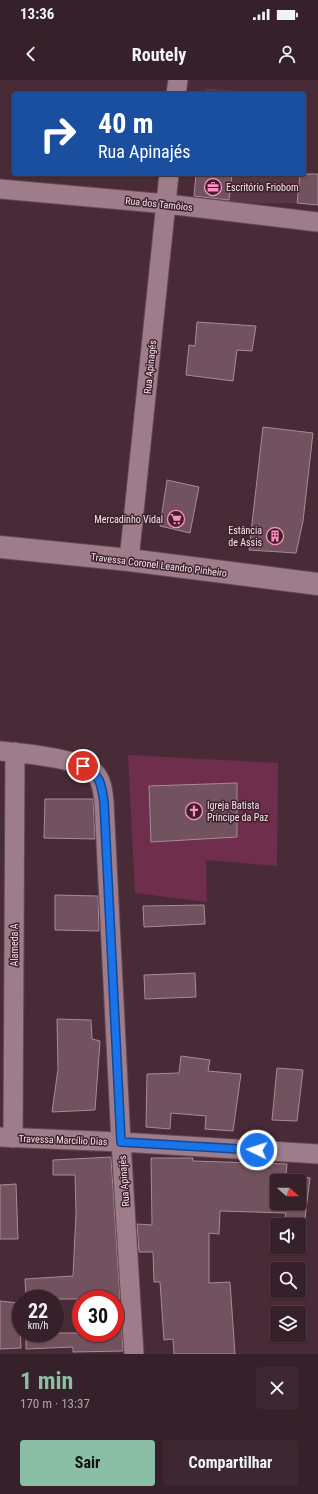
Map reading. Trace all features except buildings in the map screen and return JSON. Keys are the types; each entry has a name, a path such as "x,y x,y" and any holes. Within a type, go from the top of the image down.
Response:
{"street":[{"path":"176,92 178,80"},
{"name":"Rua Apinagés","path":"129,560 170,176"},
{"name":"Rua dos Tamôios","path":"0,189 167,204 318,222"},
{"name":"Travessa Coronel Leandro Pinheiro","path":"0,547 129,560 318,584"},
{"name":"Alameda A","path":"6,1137 8,752"},
{"name":"Rua Apinajés","path":"8,752 68,761 83,766 95,773 101,784 104,802 121,1142 134,1354"},
{"name":"Travessa Marcílio Dias","path":"6,1137 121,1142 318,1154"}],"shaded area":[{"path":"205,88 247,92 205,92"},
{"path":"196,176 299,176 296,203 229,204 193,200"},
{"path":"128,755 278,763 277,866 206,860 207,902 135,893"}],"place":[{"name":"Escritório Friobom","path":"213,187"},
{"name":"Mercadinho Vidal","path":"176,519"},
{"name":"Estância de Assis","path":"275,536"},
{"name":"Igreja Batista Príncipe da Paz","path":"194,811"}],"route":[{"path":"83,766 95,773 101,784 104,802 121,1142 257,1150"}]}
